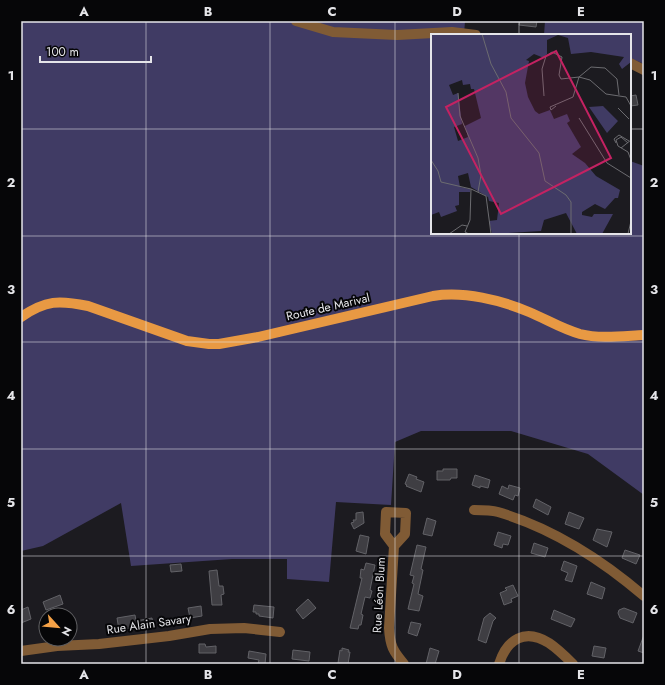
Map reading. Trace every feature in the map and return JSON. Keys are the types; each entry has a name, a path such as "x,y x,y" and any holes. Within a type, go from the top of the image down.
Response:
{"main road":[{"name":"Route de Marival","path":"21,317 41,305 51,302 78,304 88,306 187,340 209,344 219,344 258,338 433,296 459,294 516,307 581,334 604,336 644,335"}],"street":[{"path":"296,21 333,32 397,35 452,32 468,34"},
{"path":"631,64 644,70"},
{"path":"474,510 497,512 533,525 557,537 588,554 613,571 644,596"},
{"name":"Rue Léon Blum","path":"394,546 390,596 390,642 395,654 404,664"},
{"name":"Rue Alain Savary","path":"21,651 57,646 99,644 169,636 210,629 244,628 280,632"},
{"path":"499,664 502,654 508,645 515,639 530,635 550,643 573,664"}],"shaded area":[{"path":"21,21 465,21 464,34 431,34 431,234 631,234 631,161 644,166 644,495 588,454 511,431 421,431 395,442 391,505 336,502 329,582 287,579 287,559 232,559 131,566 121,503 43,546 21,551"},
{"path":"545,21 644,21 644,64 631,58 631,34 544,34"}],"building":[{"path":"520,21 537,21 536,27 519,25"},
{"path":"636,95 638,105 631,106 631,96"},
{"path":"443,469 457,469 457,478 451,478 450,480 437,480 437,471 443,471"},
{"path":"409,474 424,482 421,492 406,486 407,485 405,484"},
{"path":"475,475 490,480 488,488 480,486 480,488 472,485"},
{"path":"509,485 520,488 518,496 515,495 513,500 499,494 502,486 508,489"},
{"path":"536,499 551,507 548,515 533,507"},
{"path":"363,512 364,523 354,529 351,523 354,522 353,520 356,520 356,513"},
{"path":"569,512 584,518 579,529 565,524"},
{"path":"427,518 436,521 432,536 423,534"},
{"path":"597,529 612,532 607,547 593,540"},
{"path":"498,532 511,536 508,545 503,544 502,548 494,545"},
{"path":"360,535 369,537 366,554 356,551"},
{"path":"534,543 548,548 545,557 531,553"},
{"path":"417,545 426,547 421,569 423,570 418,594 423,596 419,611 408,609 414,584 412,583 414,576 410,575"},
{"path":"625,550 640,555 636,564 622,558"},
{"path":"564,561 577,566 572,582 565,580 568,573 561,570"},
{"path":"366,563 375,565 370,590 372,591 370,598 365,597 361,614 363,615 361,625 359,625 358,629 350,628 362,578 360,578 361,569 364,570"},
{"path":"181,564 182,571 171,572 170,565"},
{"path":"217,570 219,586 223,586 224,594 221,595 222,605 212,605 209,571"},
{"path":"591,582 605,588 602,599 587,594"},
{"path":"513,585 518,596 511,599 512,602 504,605 500,593 507,590 505,588"},
{"path":"60,595 63,604 54,607 45,607 43,602"},
{"path":"308,599 316,608 303,619 296,610"},
{"path":"254,605 274,607 273,618 259,616 256,612 253,612"},
{"path":"201,606 202,616 190,618 188,608"},
{"path":"28,607 31,619 21,623 21,610"},
{"path":"624,608 637,613 633,623 620,618 618,613 619,610"},
{"path":"554,610 575,619 571,627 551,619"},
{"path":"490,613 496,618 493,621 486,643 478,640 484,618"},
{"path":"135,615 136,621 152,618 153,624 119,630 117,618"},
{"path":"411,622 421,624 417,636 408,633"},
{"path":"644,635 644,653 638,651"},
{"path":"199,644 205,644 206,647 216,646 216,653 199,653"},
{"path":"594,646 606,648 604,658 592,656"},
{"path":"342,648 349,650 348,652 350,652 348,664 338,663 340,650 342,651"},
{"path":"430,648 439,651 435,664 426,664"},
{"path":"293,650 310,652 309,661 292,659"},
{"path":"249,651 266,654 265,664 258,664 259,660 248,658"}]}
